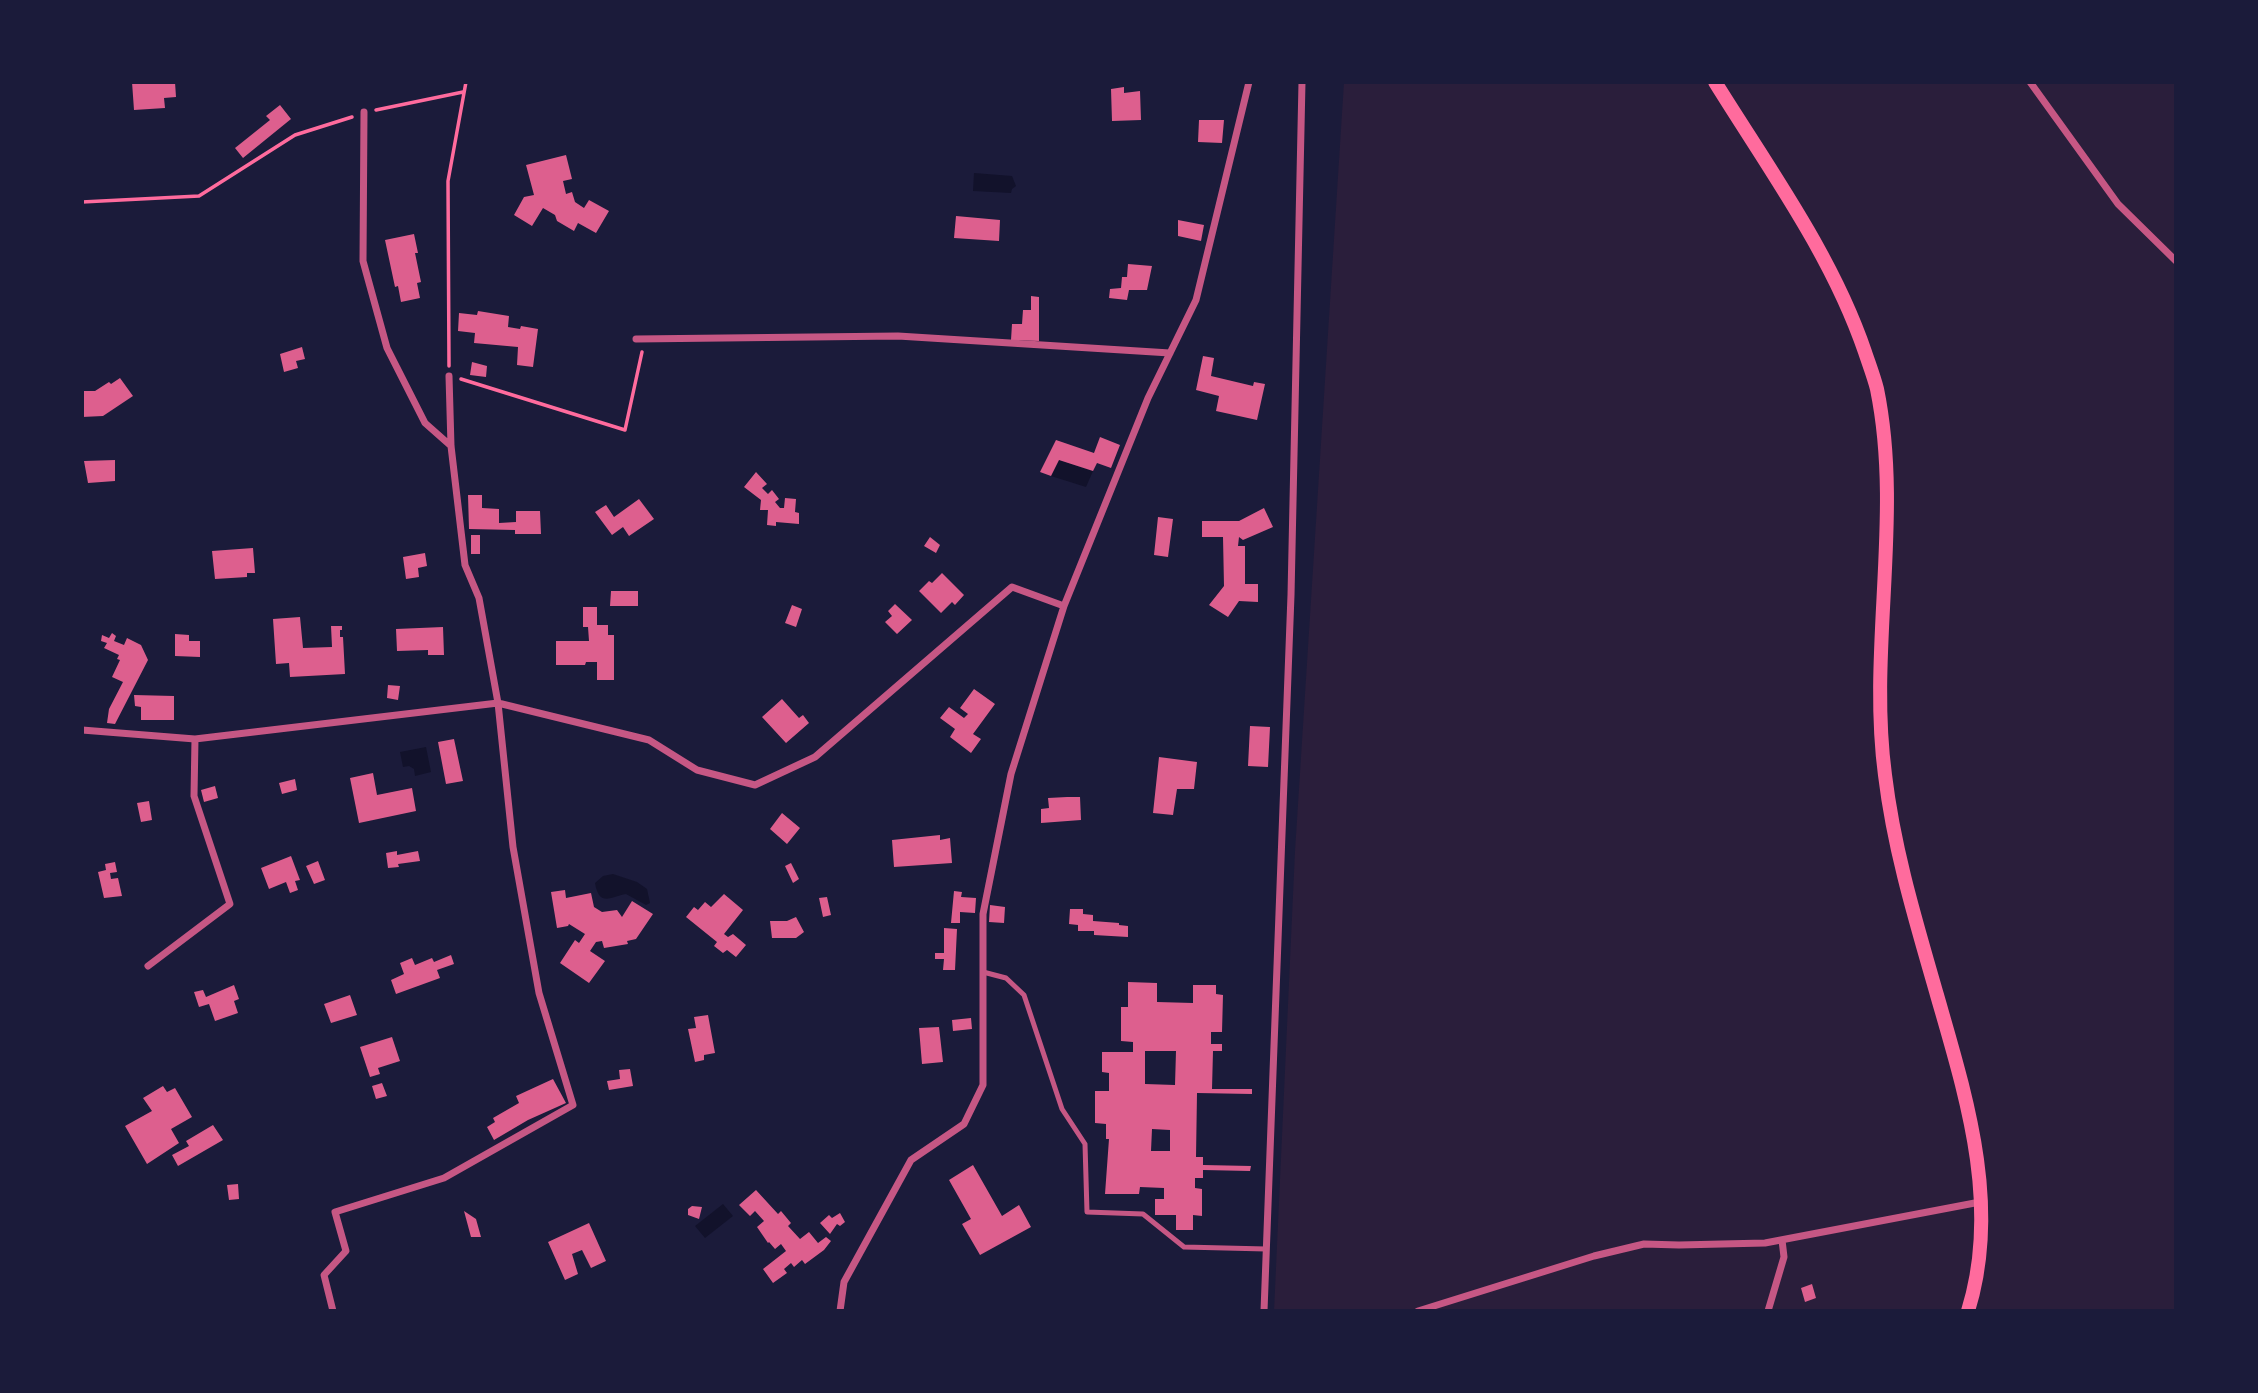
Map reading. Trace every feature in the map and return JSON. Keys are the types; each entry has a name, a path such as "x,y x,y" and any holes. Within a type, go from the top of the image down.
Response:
{"main road":[{"path":"1715,82 1822,255 1853,319 1877,387 1885,448 1886,511 1880,707 1884,773 1894,837 1967,1099 1979,1166 1982,1232 1968,1311"}],"street":[{"path":"840,1311 844,1282 911,1160 964,1124 983,1085 983,915 1011,774 1064,606 1148,398 1196,300 1249,82"},
{"path":"1264,1311 1291,609 1302,82"},
{"path":"2030,82 2118,204 2176,261"},
{"path":"364,113 363,261 387,348 425,423 451,446"},
{"path":"640,340 898,336 1170,353"},
{"path":"333,1311 324,1275 346,1251 335,1212 444,1178 573,1105 538,993 513,847 498,703 479,598 465,565 451,446 449,376"},
{"path":"82,730 195,739 498,703 649,740 697,770 755,785 815,757 1013,587 1064,606"},
{"path":"148,966 230,904 194,796 195,739"},
{"path":"1418,1311 1594,1256 1644,1244 1765,1243 1980,1202"},
{"path":"1768,1311 1784,1257 1782,1240"}],"lane":[{"path":"983,972 1006,978 1024,995 1062,1109 1085,1144 1087,1212 1143,1214 1184,1247 1266,1250"}],"path":[{"path":"466,82 448,181 449,376 625,430 640,340"},
{"path":"82,202 199,196 295,135 364,113 463,92"}],"shaded area":[{"path":"1344,82 2176,82 2176,1311 1274,1311 1295,851"},
{"path":"974,173 1012,176 1016,186 1011,193 973,191"},
{"path":"1059,460 1093,471 1086,487 1051,476"},
{"path":"426,747 431,772 415,776 414,769 403,767 400,752"},
{"path":"613,874 637,882 647,889 650,903 646,905 626,894 606,899 599,895 595,883 603,876"},
{"path":"723,1204 733,1216 705,1238 695,1226"}],"building":[{"path":"132,82 175,82 176,97 164,98 165,108 134,110"},
{"path":"1124,87 1124,93 1140,91 1141,120 1112,121 1111,89"},
{"path":"280,105 291,119 243,158 235,148 270,120 266,116"},
{"path":"1199,120 1224,120 1222,143 1198,142"},
{"path":"566,155 572,179 563,181 566,194 572,192 575,202 584,208 589,200 609,211 596,233 578,223 574,231 543,208 532,226 514,215 524,197 534,195 526,165"},
{"path":"956,216 1000,220 999,241 954,238"},
{"path":"1178,220 1204,225 1201,241 1178,236"},
{"path":"414,234 421,282 417,283 420,298 401,302 385,240"},
{"path":"1128,264 1152,266 1147,290 1129,290 1127,300 1109,298 1110,289 1121,288 1122,277 1127,277"},
{"path":"1031,296 1039,297 1039,341 1011,340 1012,324 1022,324 1023,310 1031,310"},
{"path":"478,311 509,316 508,327 538,329 533,367 517,365 518,347 474,343 475,333 458,331 459,313 477,315"},
{"path":"302,347 305,359 296,361 298,368 284,372 280,354"},
{"path":"1203,356 1214,358 1211,376 1253,386 1254,382 1265,384 1257,420 1216,411 1219,396 1196,390"},
{"path":"472,362 487,366 486,377 470,375"},
{"path":"120,378 133,396 103,416 82,417 82,391 95,391"},
{"path":"1100,437 1120,445 1111,468 1097,463 1093,471 1059,460 1051,476 1040,472 1056,440 1094,453"},
{"path":"115,460 115,481 88,483 84,461"},
{"path":"756,472 767,484 762,488 768,494 772,490 779,499 775,502 780,508 784,508 785,498 796,499 795,512 799,513 799,524 776,522 776,526 767,525 768,510 760,510 761,500 744,487"},
{"path":"468,495 482,495 482,508 499,509 499,523 516,522 516,511 540,511 541,534 515,534 515,530 469,529"},
{"path":"639,499 654,519 629,536 623,527 612,535 595,512 606,505 614,517"},
{"path":"1264,508 1273,527 1243,540 1239,537 1238,546 1245,546 1245,584 1258,584 1258,602 1239,601 1228,617 1209,605 1224,586 1223,537 1202,537 1202,521 1239,521"},
{"path":"1158,517 1173,519 1168,557 1154,555"},
{"path":"471,535 480,535 480,554 471,554"},
{"path":"930,537 940,545 936,553 924,546"},
{"path":"253,548 255,573 247,573 247,577 215,579 212,551"},
{"path":"425,553 427,566 418,568 419,577 406,579 403,557"},
{"path":"942,573 964,595 955,605 952,602 941,613 919,591"},
{"path":"611,591 638,591 638,606 610,606"},
{"path":"895,604 912,620 897,634 885,622 892,616 888,611"},
{"path":"792,605 802,609 796,627 785,623"},
{"path":"583,607 597,607 597,625 608,625 608,635 614,635 614,680 597,680 597,662 586,662 585,665 556,665 556,641 589,641 588,627 583,627"},
{"path":"300,617 303,648 332,647 331,626 342,626 340,637 343,637 345,674 290,677 289,663 276,664 273,619"},
{"path":"443,627 444,655 428,655 428,650 397,651 396,629"},
{"path":"112,633 116,636 114,641 124,645 127,638 141,645 148,660 115,724 107,723 109,709 123,682 112,677 120,660 117,659 119,655 104,648 107,643 101,641 102,635 109,638"},
{"path":"175,634 189,635 189,641 200,641 200,657 175,656"},
{"path":"388,685 400,686 398,700 387,698"},
{"path":"974,689 995,704 973,734 981,739 971,753 950,737 955,729 940,718 949,707 964,718 968,714 960,708"},
{"path":"134,695 174,696 174,720 141,720 141,707 135,706"},
{"path":"782,699 799,718 803,715 809,723 786,743 762,717"},
{"path":"1250,726 1270,727 1268,767 1248,766"},
{"path":"454,739 463,781 446,784 438,742"},
{"path":"1159,757 1197,762 1194,789 1177,789 1173,815 1153,813"},
{"path":"373,773 377,795 412,788 416,811 359,823 350,778"},
{"path":"295,779 297,790 282,794 279,783"},
{"path":"215,786 218,798 204,802 201,790"},
{"path":"1080,797 1081,820 1041,823 1041,809 1049,808 1048,798"},
{"path":"149,801 152,820 141,822 137,803"},
{"path":"782,813 800,828 787,844 770,829"},
{"path":"940,835 940,840 950,838 952,863 894,867 892,840"},
{"path":"397,851 397,855 418,851 420,861 388,868 386,853"},
{"path":"291,856 300,880 295,881 298,890 290,893 286,882 269,889 261,868"},
{"path":"318,861 325,880 314,884 306,866"},
{"path":"115,862 117,872 110,873 111,879 118,878 122,896 104,898 98,872 106,870 105,864"},
{"path":"791,863 799,879 793,883 785,866"},
{"path":"565,890 566,898 591,893 594,907 602,912 617,910 622,917 632,901 653,914 636,939 627,941 628,944 604,948 602,941 596,942 590,951 605,961 589,983 560,963 575,940 579,943 585,934 569,924 557,928 551,892"},
{"path":"954,891 962,892 961,897 976,898 975,913 960,912 960,923 951,923"},
{"path":"724,894 743,910 724,934 728,937 733,934 746,945 736,957 727,950 723,953 714,946 717,942 686,917 694,907 698,910 705,902 711,907"},
{"path":"827,897 831,915 823,917 819,898"},
{"path":"990,905 1005,907 1004,923 989,922"},
{"path":"1070,909 1083,909 1083,914 1093,915 1093,921 1128,926 1128,937 1078,931 1078,925 1069,924"},
{"path":"796,917 804,932 796,938 772,938 770,921 787,921"},
{"path":"944,928 957,929 955,970 943,970 944,959 935,959 935,953 944,953"},
{"path":"451,955 454,964 437,970 440,978 396,994 391,980 404,974 400,963 412,958 415,965 432,958 434,962"},
{"path":"1128,982 1157,983 1157,1002 1193,1003 1193,985 1216,985 1216,994 1223,995 1222,1032 1211,1032 1211,1044 1222,1044 1222,1051 1213,1051 1212,1089 1252,1089 1252,1094 1197,1093 1196,1157 1203,1157 1203,1165 1251,1166 1250,1171 1203,1170 1203,1178 1195,1178 1195,1188 1202,1189 1202,1216 1193,1215 1193,1230 1176,1230 1176,1215 1155,1215 1155,1199 1164,1199 1164,1188 1140,1187 1139,1194 1105,1194 1109,1139 1106,1139 1106,1124 1095,1123 1095,1091 1109,1091 1109,1073 1102,1072 1102,1052 1133,1052 1133,1042 1121,1041 1121,1007 1128,1007","holes":["1145,1051 1176,1051 1175,1085 1145,1084","1152,1129 1170,1130 1170,1151 1151,1151"]},
{"path":"234,985 239,999 234,1001 238,1013 215,1021 209,1004 199,1007 194,992 203,990 206,997"},
{"path":"350,995 357,1015 331,1023 324,1004"},
{"path":"708,1015 715,1053 704,1055 704,1060 695,1062 688,1029 696,1028 694,1017"},
{"path":"971,1018 972,1029 953,1031 952,1020"},
{"path":"939,1027 943,1062 922,1064 919,1028"},
{"path":"392,1037 400,1061 378,1068 380,1074 370,1077 360,1047"},
{"path":"630,1069 633,1086 609,1090 607,1081 620,1079 619,1070"},
{"path":"553,1079 566,1103 528,1120 494,1140 487,1127 495,1122 493,1118 519,1103 516,1096"},
{"path":"382,1083 387,1096 376,1099 372,1086"},
{"path":"163,1086 167,1092 175,1088 192,1117 171,1129 179,1143 147,1164 125,1126 152,1111 143,1098"},
{"path":"213,1125 223,1140 178,1166 172,1155 189,1146 186,1141"},
{"path":"973,1165 1002,1216 1019,1205 1031,1227 980,1255 962,1224 971,1219 949,1180"},
{"path":"238,1184 239,1199 229,1200 227,1185"},
{"path":"756,1190 778,1214 781,1211 791,1223 788,1226 800,1239 809,1232 818,1243 826,1237 831,1241 824,1250 805,1264 802,1260 794,1267 791,1263 784,1269 787,1273 773,1283 763,1269 786,1251 781,1244 775,1249 768,1243 757,1227 764,1221 755,1211 750,1216 739,1205"},
{"path":"692,1206 702,1207 699,1219 688,1215 688,1209"},
{"path":"464,1211 476,1219 481,1237 471,1237"},
{"path":"840,1213 845,1222 840,1226 837,1224 830,1234 820,1223 829,1215 832,1218"},
{"path":"589,1223 606,1261 591,1268 582,1250 572,1254 578,1274 565,1280 548,1242"},
{"path":"1812,1284 1816,1298 1805,1302 1801,1288"}]}
